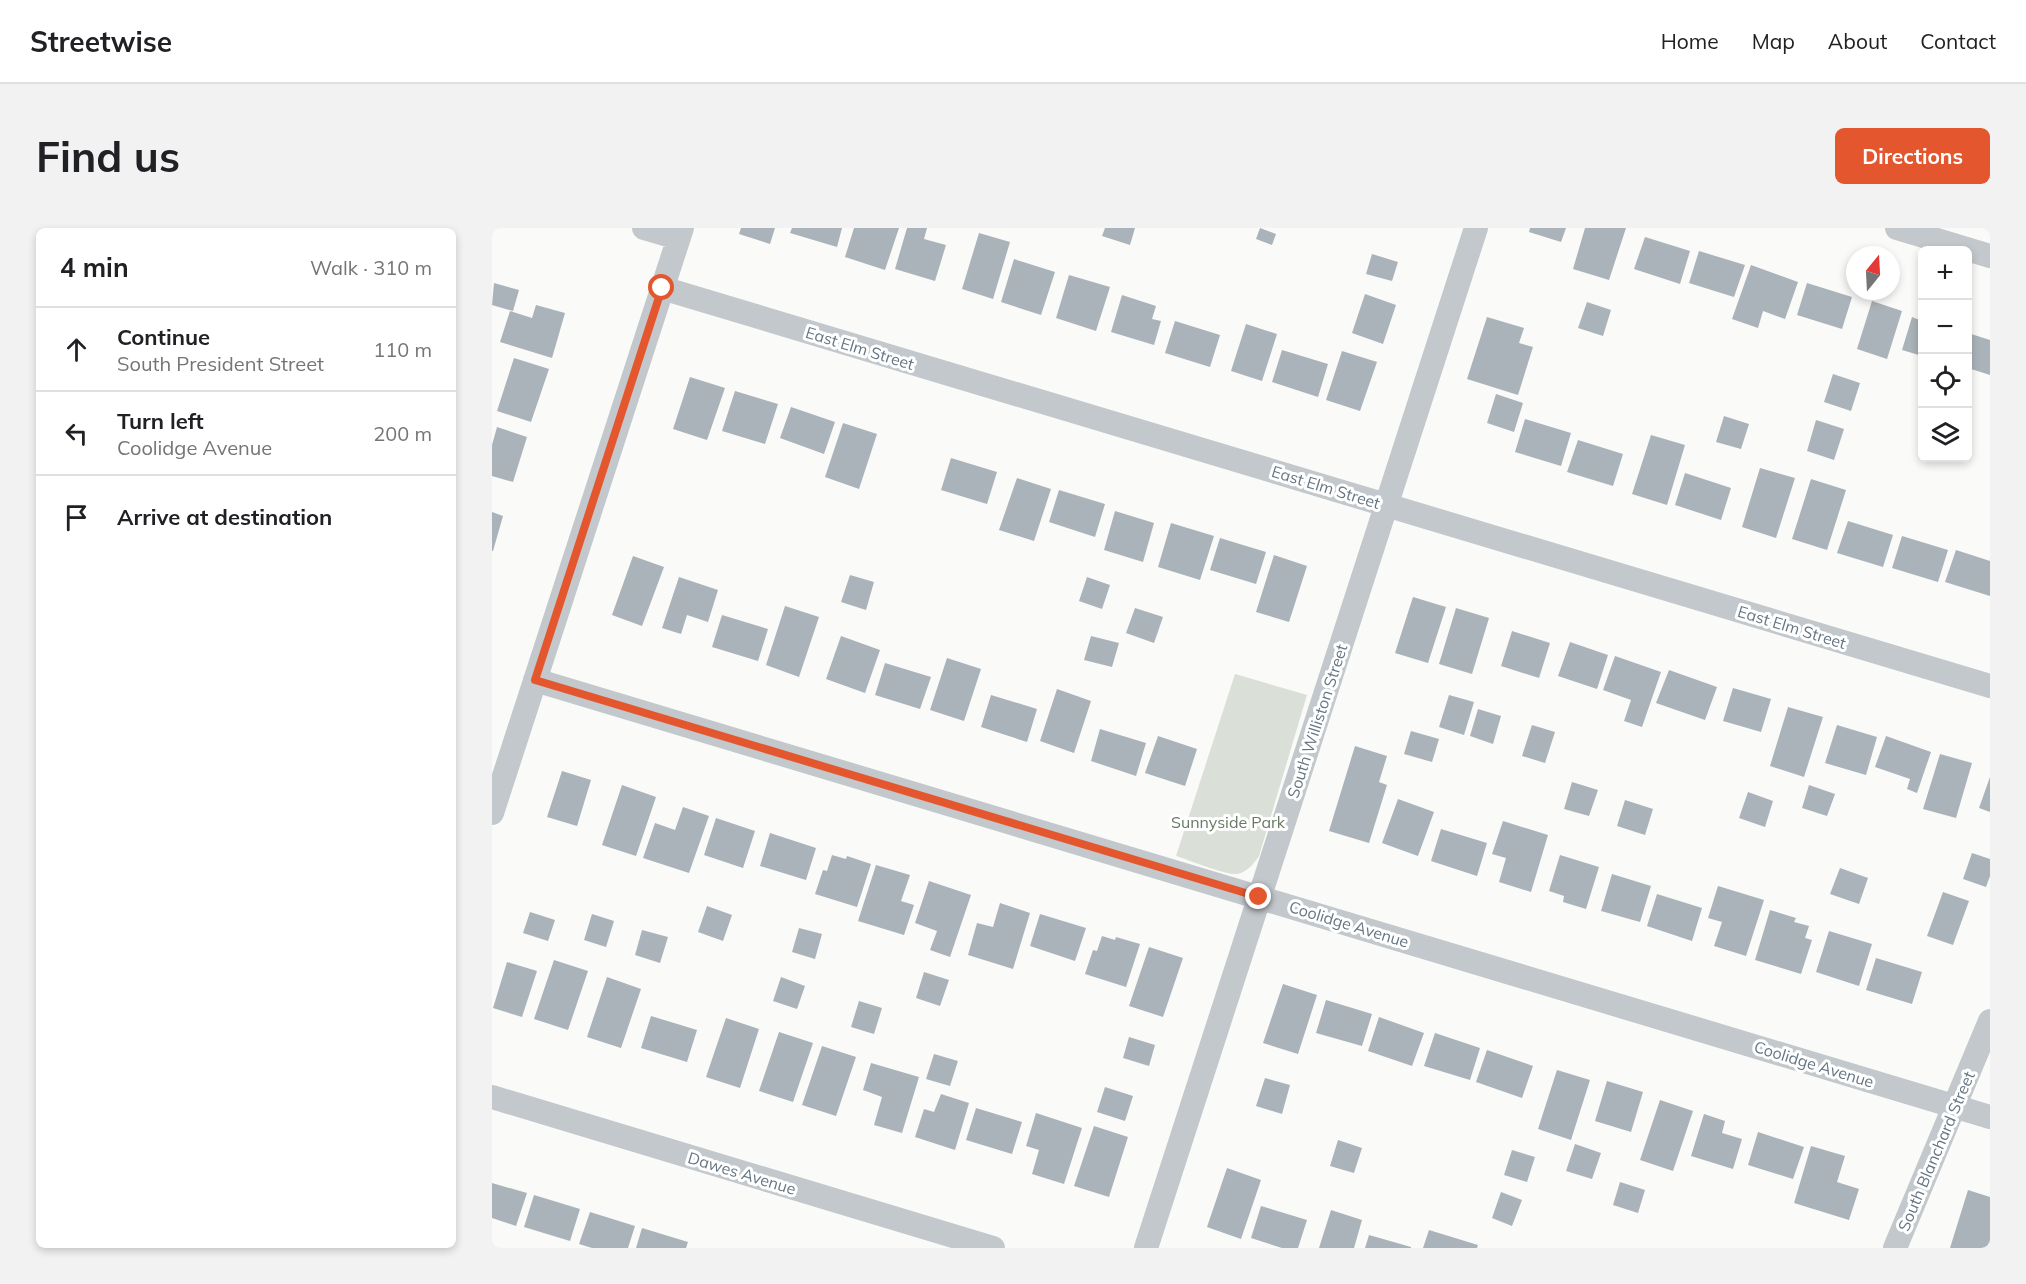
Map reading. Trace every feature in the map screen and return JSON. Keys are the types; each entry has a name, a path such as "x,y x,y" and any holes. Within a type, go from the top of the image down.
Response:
{"street":[{"path":"492,813 680,233 644,228"},
{"name":"South Williston Street","path":"1146,1248 1476,228"},
{"path":"1897,228 1990,256"},
{"name":"East Elm Street","path":"662,288 1990,686"},
{"name":"Coolidge Avenue","path":"535,680 1990,1117"},
{"name":"South Blanchard Street","path":"1895,1248 1990,1021"},
{"name":"Dawes Avenue","path":"492,1098 993,1248"}],"green space":[{"name":"Sunnyside Park","path":"1235,674 1307,695 1259,856 1241,873 1231,874 1176,856"}],"building":[{"path":"741,228 775,228 770,244 739,234"},
{"path":"792,228 842,228 837,247 790,233"},
{"path":"854,228 899,228 885,270 845,257"},
{"path":"907,228 927,228 924,239 946,245 935,281 895,269"},
{"path":"1105,228 1135,228 1130,245 1102,236"},
{"path":"1260,228 1276,234 1272,245 1256,239"},
{"path":"1530,228 1566,228 1561,242 1529,232"},
{"path":"1585,228 1626,228 1609,280 1573,269"},
{"path":"979,233 1010,242 993,299 962,289"},
{"path":"1645,237 1690,251 1680,284 1634,269"},
{"path":"1699,251 1745,265 1734,297 1689,283"},
{"path":"1372,254 1398,262 1392,281 1366,274"},
{"path":"1014,259 1055,272 1041,315 1001,302"},
{"path":"1751,265 1798,282 1785,319 1763,311 1758,328 1732,319"},
{"path":"1069,275 1110,287 1096,331 1056,318"},
{"path":"494,283 519,290 513,311 492,305"},
{"path":"1807,283 1846,295 1846,300 1851,300 1842,329 1797,315"},
{"path":"1365,294 1396,305 1383,344 1352,333"},
{"path":"1122,295 1156,306 1152,319 1161,321 1154,345 1111,332"},
{"path":"1872,301 1902,311 1887,359 1857,349"},
{"path":"1587,302 1611,310 1603,336 1578,328"},
{"path":"536,305 565,313 552,358 500,342 510,311 532,318"},
{"path":"1487,317 1524,328 1519,343 1533,347 1518,395 1467,379"},
{"path":"1912,317 1918,319 1918,355 1902,350"},
{"path":"1175,321 1220,335 1210,367 1165,353"},
{"path":"1246,324 1277,334 1262,381 1231,371"},
{"path":"1972,334 1990,340 1990,375 1972,369"},
{"path":"1282,350 1328,364 1318,397 1272,382"},
{"path":"1342,351 1377,362 1360,411 1326,400"},
{"path":"514,358 549,369 531,422 497,411"},
{"path":"1833,374 1860,383 1851,411 1824,402"},
{"path":"690,377 725,388 707,440 673,429"},
{"path":"735,391 778,404 765,444 722,431"},
{"path":"1496,394 1523,403 1514,432 1487,423"},
{"path":"791,407 835,422 824,454 780,438"},
{"path":"1724,416 1749,424 1741,449 1716,442"},
{"path":"1525,419 1571,433 1561,466 1515,452"},
{"path":"1816,420 1844,429 1834,460 1807,451"},
{"path":"843,423 877,434 859,489 825,477"},
{"path":"497,427 527,437 513,482 492,476 492,445"},
{"path":"1651,435 1685,445 1667,505 1632,494"},
{"path":"1578,440 1623,454 1613,486 1567,472"},
{"path":"951,458 997,472 987,504 941,490"},
{"path":"1760,468 1795,478 1776,538 1742,527"},
{"path":"1685,473 1731,488 1721,520 1675,505"},
{"path":"1017,478 1051,489 1034,541 999,530"},
{"path":"1811,479 1846,490 1827,550 1792,539"},
{"path":"1059,490 1105,504 1095,537 1049,522"},
{"path":"1115,511 1154,523 1143,562 1104,550"},
{"path":"492,512 503,516 493,551 492,551"},
{"path":"1848,521 1893,535 1883,567 1837,553"},
{"path":"1171,523 1214,536 1200,580 1158,567"},
{"path":"1902,536 1948,550 1938,582 1892,568"},
{"path":"1220,538 1266,552 1256,584 1210,570"},
{"path":"1956,550 1990,561 1990,596 1945,582"},
{"path":"1274,555 1307,566 1289,622 1256,612"},
{"path":"633,556 664,567 642,626 612,615"},
{"path":"850,575 874,582 866,610 841,602"},
{"path":"679,577 718,590 708,622 687,615 681,634 662,628"},
{"path":"1087,577 1110,585 1102,609 1079,601"},
{"path":"1413,597 1446,607 1428,663 1395,653"},
{"path":"785,606 819,617 799,677 766,665"},
{"path":"1135,608 1163,617 1154,643 1126,633"},
{"path":"1456,608 1489,618 1472,674 1439,664"},
{"path":"722,615 768,629 758,661 712,647"},
{"path":"1512,631 1550,643 1539,678 1501,666"},
{"path":"841,636 880,650 865,693 826,679"},
{"path":"1091,636 1119,643 1112,667 1084,660"},
{"path":"1570,642 1608,655 1597,689 1558,676"},
{"path":"1615,656 1661,672 1642,727 1624,721 1631,700 1603,690"},
{"path":"947,658 981,669 964,721 930,710"},
{"path":"885,663 931,677 920,709 875,695"},
{"path":"1669,670 1717,687 1705,720 1656,703"},
{"path":"1733,688 1771,699 1761,732 1723,721"},
{"path":"1057,689 1091,701 1074,753 1040,741"},
{"path":"991,695 1037,709 1027,742 981,727"},
{"path":"1449,695 1474,702 1464,735 1439,727"},
{"path":"1788,707 1823,717 1804,777 1770,766"},
{"path":"1478,709 1501,716 1493,744 1470,736"},
{"path":"1532,725 1555,732 1545,763 1522,756"},
{"path":"1837,725 1877,737 1866,775 1825,763"},
{"path":"1100,729 1146,743 1136,776 1091,761"},
{"path":"1411,731 1439,739 1432,762 1404,754"},
{"path":"1158,736 1197,749 1185,786 1145,773"},
{"path":"1886,736 1931,752 1917,793 1907,789 1910,779 1875,767"},
{"path":"1355,746 1387,756 1379,782 1387,785 1369,843 1329,831"},
{"path":"1940,754 1972,763 1956,818 1923,809"},
{"path":"562,771 591,780 577,826 547,817"},
{"path":"1990,777 1990,812 1979,808"},
{"path":"1572,782 1598,790 1589,816 1564,809"},
{"path":"622,785 656,797 636,856 602,845"},
{"path":"1809,785 1835,794 1827,816 1802,808"},
{"path":"1748,792 1773,801 1765,827 1739,818"},
{"path":"1398,799 1434,812 1418,856 1382,843"},
{"path":"1625,800 1653,809 1645,835 1617,826"},
{"path":"683,807 709,816 689,873 643,858 655,823 675,830"},
{"path":"716,818 755,831 743,868 704,855"},
{"path":"1503,821 1548,835 1531,892 1499,882 1506,858 1492,854"},
{"path":"1441,829 1487,843 1477,876 1431,861"},
{"path":"770,833 816,848 806,880 760,866"},
{"path":"1972,853 1990,859 1990,876 1986,887 1963,879"},
{"path":"832,855 846,859 847,856 871,864 857,907 815,894 823,870 827,871"},
{"path":"1560,855 1599,867 1586,909 1563,902 1564,896 1549,891"},
{"path":"876,865 910,875 901,901 914,905 904,935 858,921"},
{"path":"1840,868 1868,878 1859,904 1830,894"},
{"path":"1612,874 1651,886 1640,922 1601,911"},
{"path":"929,881 971,895 950,957 930,950 937,931 915,923"},
{"path":"1718,886 1764,900 1746,956 1714,946 1722,922 1708,918"},
{"path":"1943,892 1969,901 1953,945 1927,936"},
{"path":"1657,894 1702,908 1692,941 1647,926"},
{"path":"1000,903 1030,913 1013,969 968,955 977,923 993,927"},
{"path":"707,906 732,915 723,941 698,932"},
{"path":"1770,910 1796,918 1794,922 1809,926 1805,938 1812,940 1801,974 1755,960"},
{"path":"530,912 555,920 548,941 523,933"},
{"path":"592,914 614,921 606,947 584,940"},
{"path":"1040,914 1086,928 1075,961 1030,946"},
{"path":"799,928 822,934 815,959 792,952"},
{"path":"642,930 668,937 660,963 635,955"},
{"path":"1829,931 1872,944 1859,986 1816,972"},
{"path":"1102,936 1115,940 1116,937 1140,944 1126,987 1085,974 1093,950 1097,951"},
{"path":"1149,947 1183,958 1163,1017 1129,1006"},
{"path":"1876,958 1922,972 1912,1004 1866,990"},
{"path":"554,960 588,971 568,1030 534,1019"},
{"path":"507,962 537,971 522,1017 493,1008"},
{"path":"924,972 949,980 940,1006 916,998"},
{"path":"607,977 641,989 621,1048 587,1037"},
{"path":"781,977 805,986 797,1009 773,1001"},
{"path":"1283,984 1317,995 1298,1054 1263,1043"},
{"path":"1326,1000 1372,1014 1362,1046 1316,1033"},
{"path":"859,1001 882,1008 874,1034 851,1027"},
{"path":"651,1016 697,1030 687,1062 641,1048"},
{"path":"1379,1017 1424,1033 1412,1066 1368,1051"},
{"path":"726,1018 759,1029 740,1088 706,1077"},
{"path":"779,1032 813,1043 793,1102 759,1091"},
{"path":"1435,1033 1480,1048 1470,1080 1424,1066"},
{"path":"1129,1037 1155,1045 1149,1066 1123,1058"},
{"path":"822,1046 856,1057 836,1116 802,1105"},
{"path":"1487,1050 1533,1066 1522,1098 1476,1082"},
{"path":"934,1054 958,1061 950,1086 926,1079"},
{"path":"871,1063 919,1077 902,1133 874,1125 882,1097 863,1090"},
{"path":"1557,1070 1590,1080 1571,1140 1538,1129"},
{"path":"1265,1078 1290,1085 1282,1114 1256,1106"},
{"path":"1607,1081 1643,1092 1631,1132 1595,1121"},
{"path":"1105,1087 1133,1096 1125,1121 1097,1112"},
{"path":"941,1094 969,1103 955,1150 915,1137 924,1109 934,1112"},
{"path":"1660,1100 1693,1111 1673,1171 1640,1160"},
{"path":"976,1108 1022,1122 1012,1154 966,1140"},
{"path":"1036,1113 1082,1128 1064,1184 1032,1174 1039,1150 1026,1146"},
{"path":"1704,1114 1725,1121 1722,1133 1742,1139 1733,1169 1691,1156"},
{"path":"1094,1126 1128,1137 1109,1197 1074,1186"},
{"path":"1758,1132 1804,1147 1793,1179 1748,1165"},
{"path":"1338,1140 1362,1148 1354,1173 1330,1166"},
{"path":"1575,1144 1601,1153 1592,1179 1566,1171"},
{"path":"1811,1146 1845,1156 1837,1182 1859,1189 1849,1220 1794,1203"},
{"path":"1512,1150 1535,1157 1527,1182 1504,1175"},
{"path":"1227,1168 1261,1180 1241,1239 1207,1227"},
{"path":"1620,1182 1645,1190 1638,1213 1613,1205"},
{"path":"492,1183 527,1193 516,1226 492,1218"},
{"path":"1968,1190 1990,1197 1990,1248 1950,1248"},
{"path":"1501,1192 1522,1200 1512,1226 1492,1218"},
{"path":"534,1195 580,1209 570,1241 524,1227"},
{"path":"1261,1206 1307,1220 1298,1248 1282,1248 1251,1238"},
{"path":"1331,1210 1362,1220 1354,1248 1319,1248"},
{"path":"590,1212 635,1226 628,1248 592,1248 579,1244"},
{"path":"642,1228 688,1242 686,1248 636,1248"},
{"path":"1429,1230 1478,1245 1477,1248 1423,1248"},
{"path":"1369,1235 1411,1247 1411,1248 1365,1248"}],"route":[{"path":"662,288 535,680 1259,897"}]}
